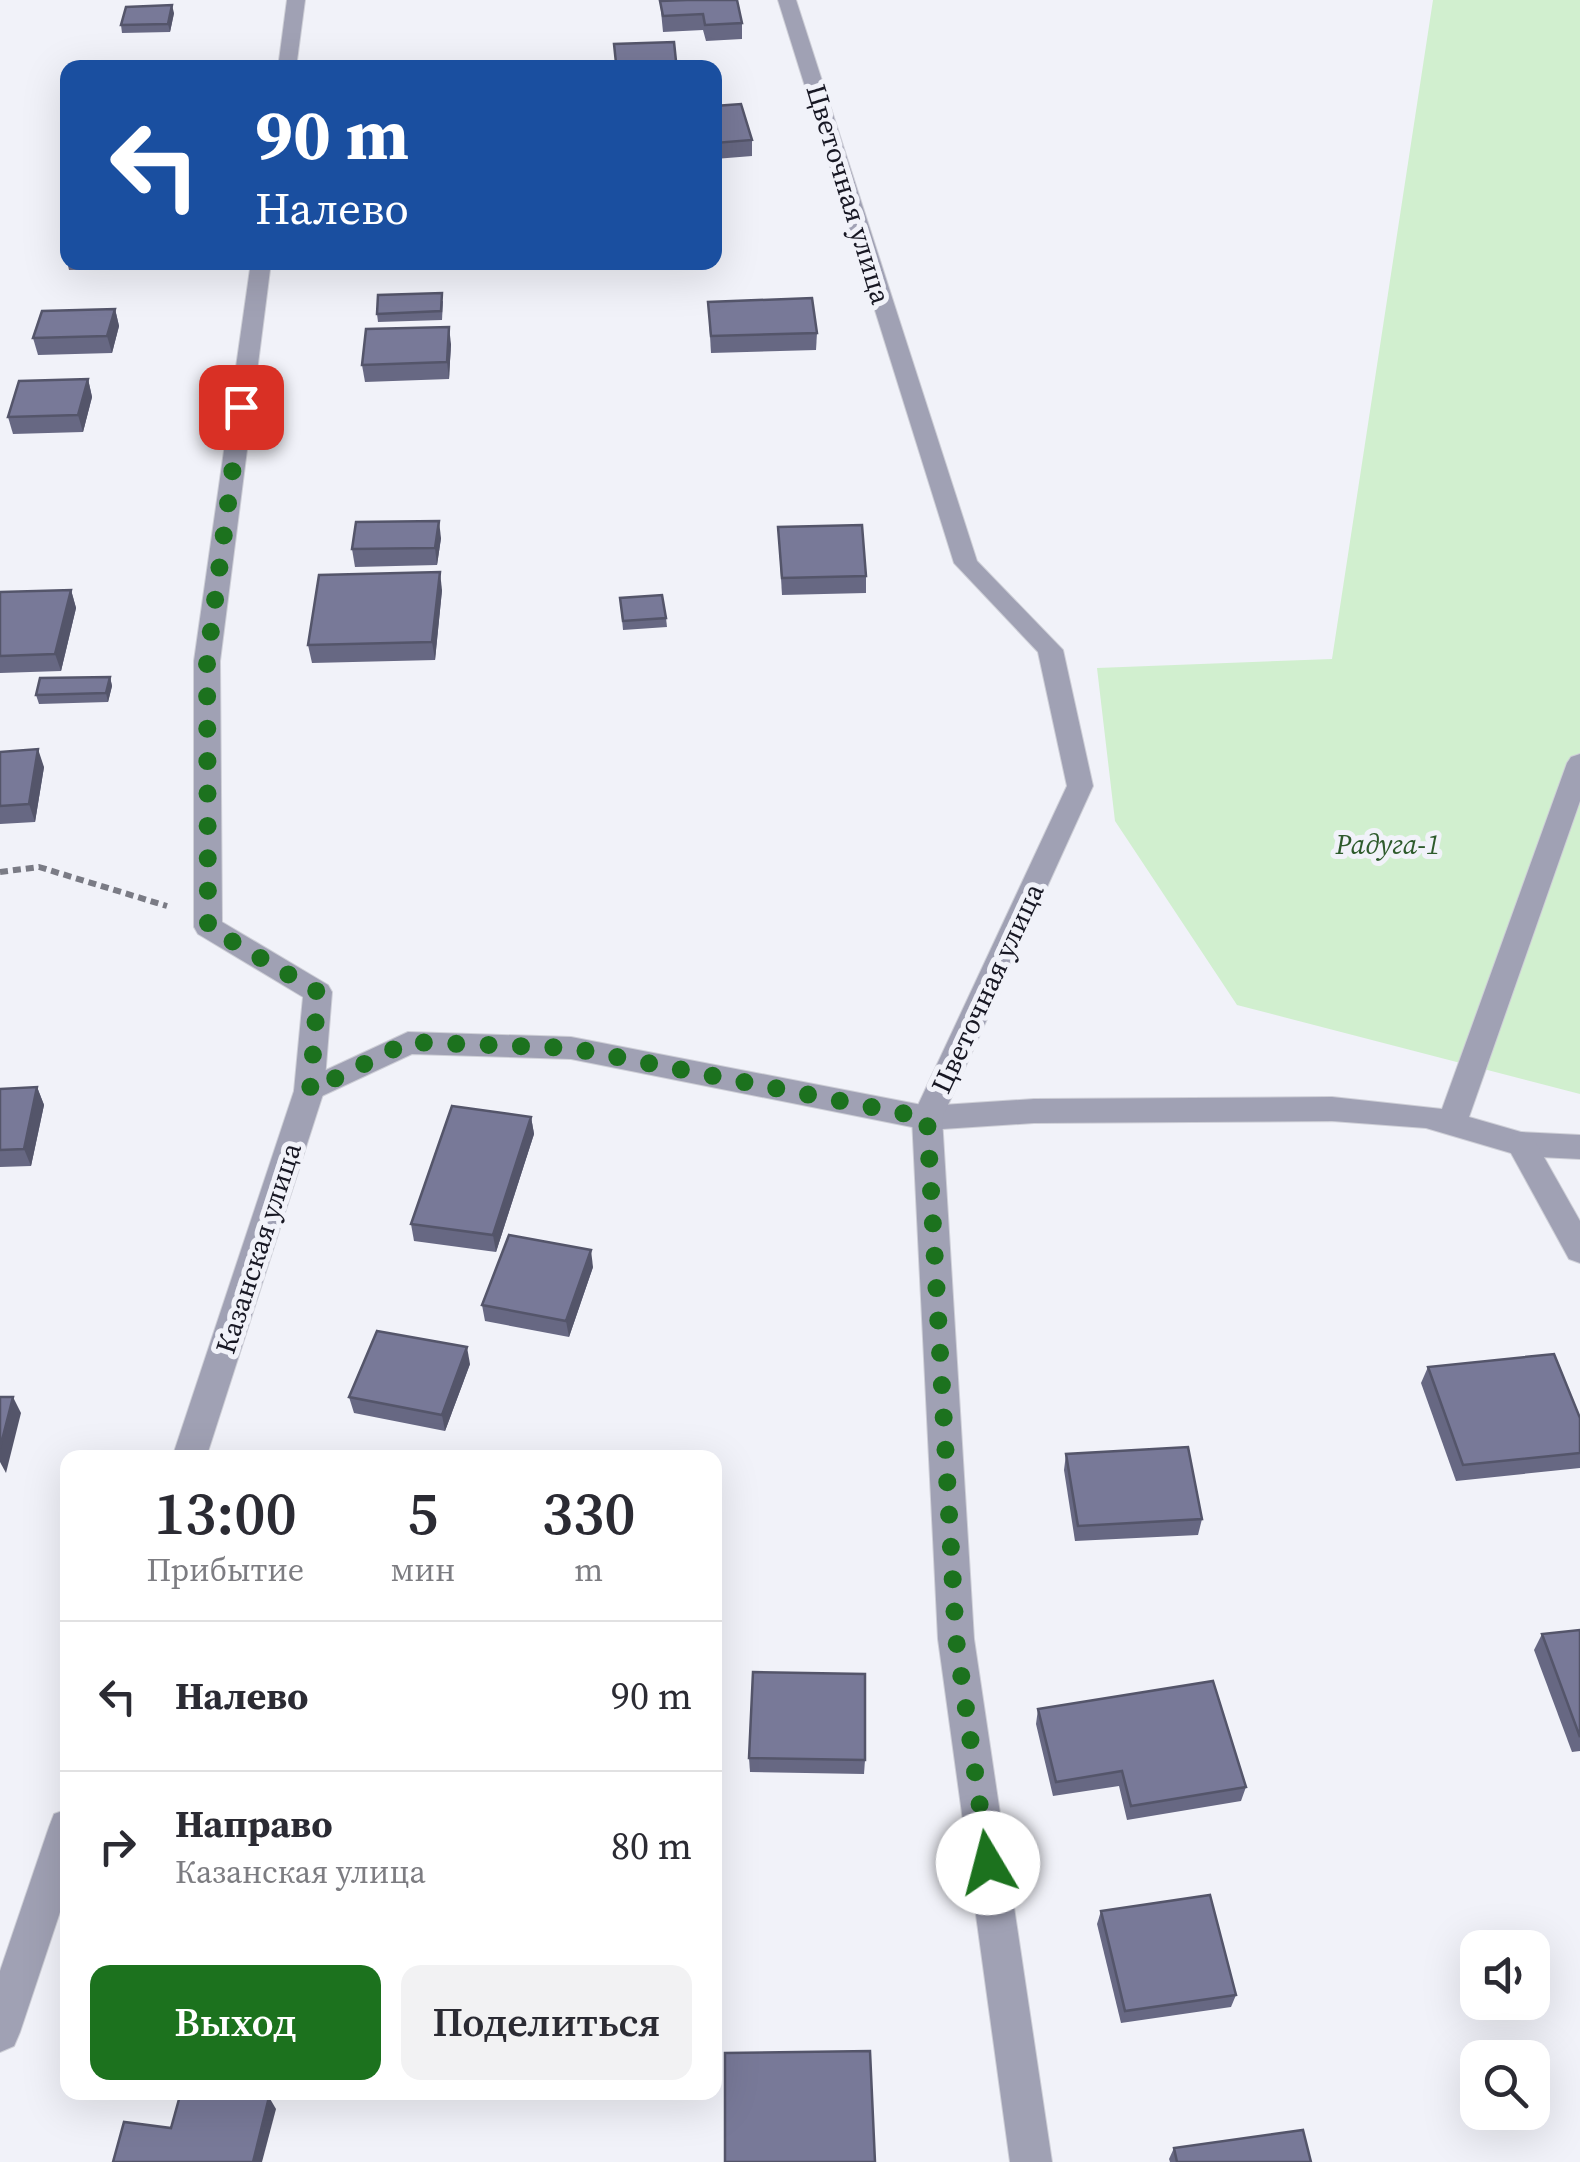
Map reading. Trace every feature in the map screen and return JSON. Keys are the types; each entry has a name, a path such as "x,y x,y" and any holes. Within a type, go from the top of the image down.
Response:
{"street":[{"path":"288,60 296,0"},
{"name":"Цветочная улица","path":"787,0 966,563 1050,650 1080,786 927,1118 956,1639 1031,2162"},
{"path":"208,927 207,660 260,270"},
{"path":"1452,1123 1580,763"},
{"name":"Казанская улица","path":"192,1450 310,1091 318,992 208,927"},
{"path":"310,1091 408,1042 571,1048 927,1118 1034,1111 1332,1109 1426,1116 1521,1144 1580,1146"},
{"path":"1521,1144 1580,1250"},
{"path":"0,2032 60,1851"}],"path":[{"path":"0,872 39,866 180,910 208,927"}],"green space":[{"name":"Радуга-1","path":"1433,0 1580,0 1580,1094 1237,1005 1115,821 1097,668 1332,659"}],"building":[{"path":"737,0 742,23 705,25 703,14 663,16 660,1"},
{"path":"172,5 168,24 121,25 126,7"},
{"path":"674,42 676,60 616,60 614,44"},
{"path":"741,104 752,140 722,142 722,105"},
{"path":"442,293 441,311 377,314 378,295"},
{"path":"812,298 817,333 711,336 708,302"},
{"path":"115,309 107,336 33,338 42,311"},
{"path":"449,327 447,362 362,365 366,329"},
{"path":"88,379 78,415 8,417 19,381"},
{"path":"439,521 435,548 352,549 356,522"},
{"path":"862,525 866,576 782,578 778,527"},
{"path":"440,572 432,642 308,645 319,575"},
{"path":"71,590 55,654 0,656 0,592"},
{"path":"662,595 666,618 623,621 620,598"},
{"path":"110,677 106,693 36,695 40,678"},
{"path":"38,749 29,804 0,806 0,752"},
{"path":"37,1087 24,1149 0,1150 0,1089"},
{"path":"452,1106 531,1117 493,1235 411,1224"},
{"path":"509,1235 591,1250 566,1321 482,1305"},
{"path":"377,1331 467,1347 442,1415 349,1397"},
{"path":"1554,1354 1580,1418 1580,1453 1463,1465 1428,1367"},
{"path":"0,1397 13,1397 0,1448"},
{"path":"1188,1447 1202,1519 1078,1526 1066,1454"},
{"path":"1580,1630 1580,1737 1542,1634"},
{"path":"753,1672 865,1674 865,1760 749,1758"},
{"path":"1213,1681 1246,1787 1131,1806 1122,1771 1056,1782 1038,1709"},
{"path":"1210,1895 1236,1995 1125,2011 1101,1911"},
{"path":"870,2051 875,2162 725,2162 725,2053"},
{"path":"179,2100 268,2100 253,2162 113,2162 124,2122 171,2128"},
{"path":"1303,2130 1311,2162 1177,2162 1174,2148"}],"route":[{"path":"241,407 207,660 208,927 318,992 310,1091 408,1042 571,1048 927,1118 956,1639 988,1863"}]}
